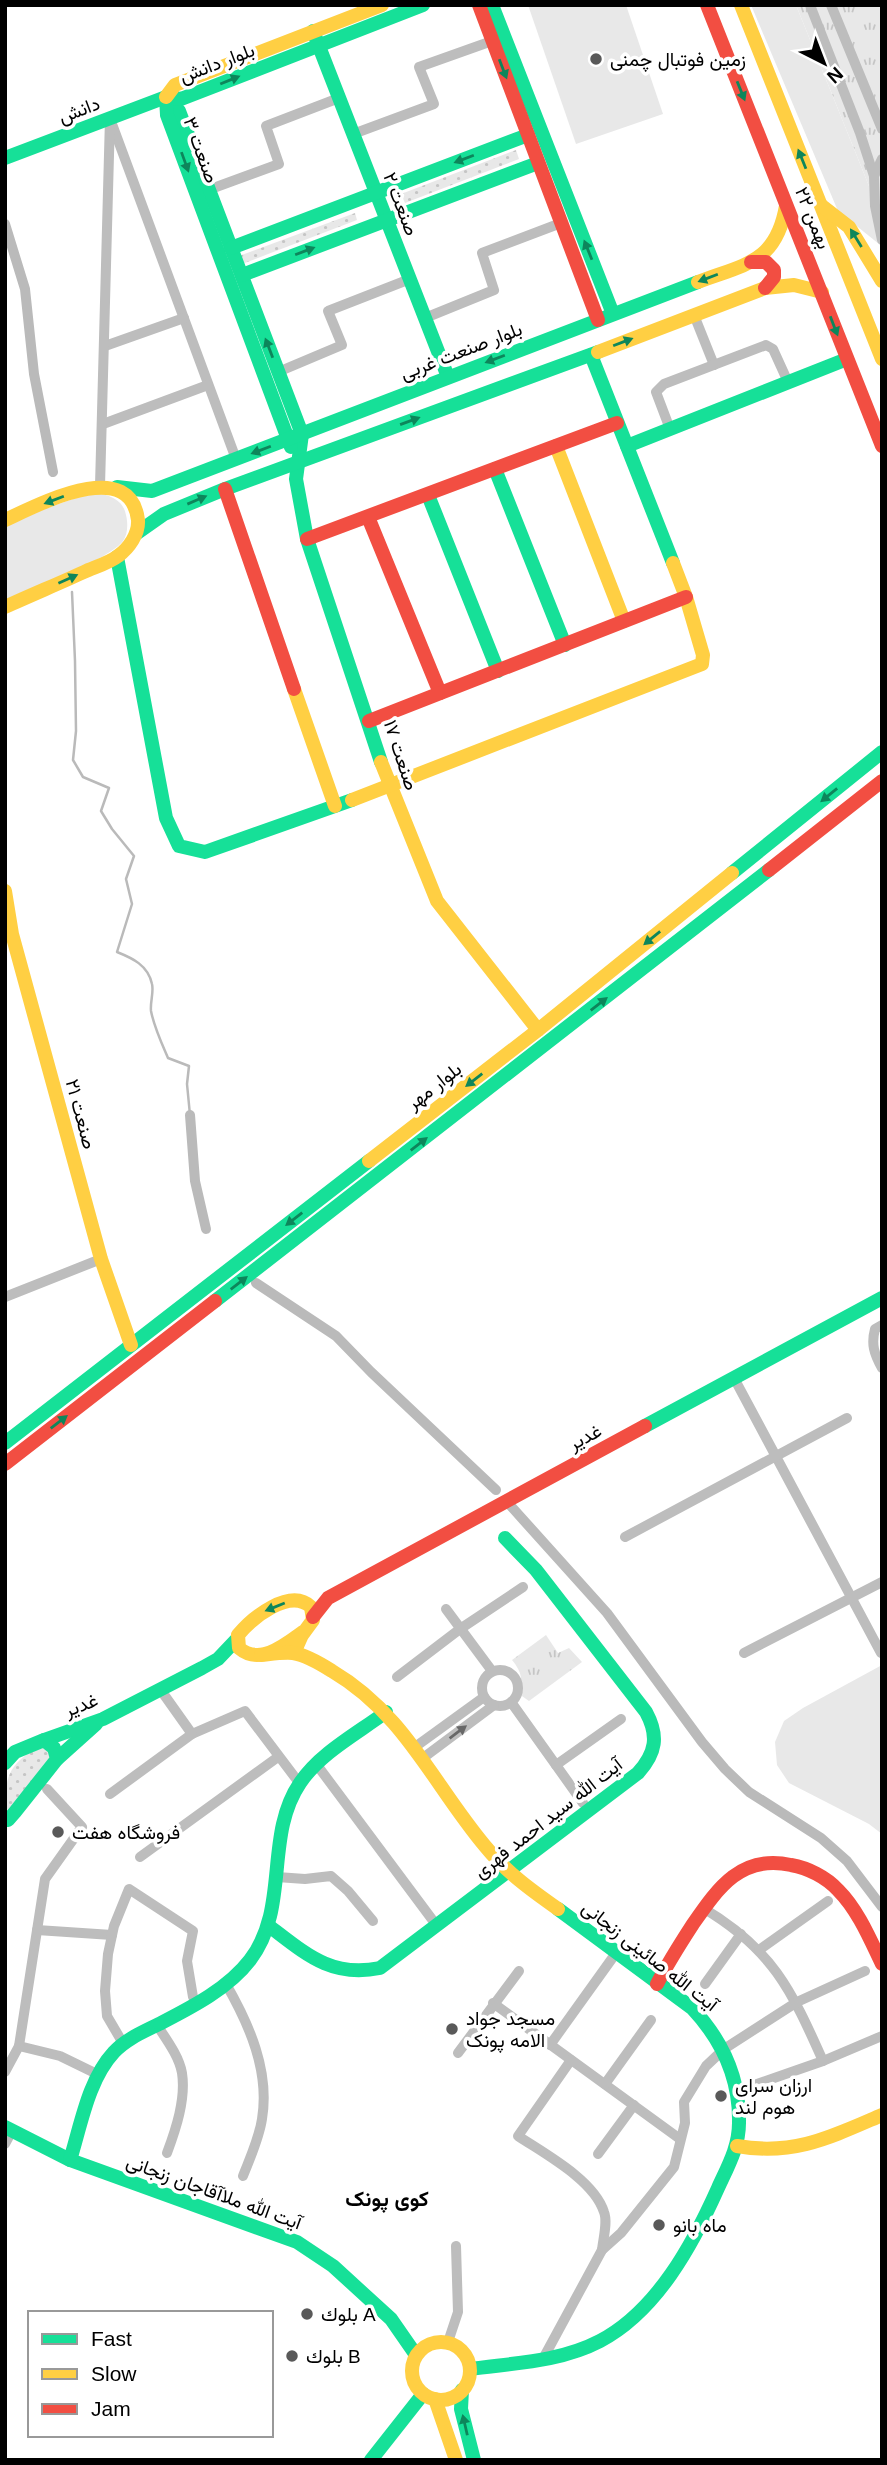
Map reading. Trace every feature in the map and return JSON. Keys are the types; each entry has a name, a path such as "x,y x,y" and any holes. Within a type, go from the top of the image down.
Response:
{"main road":[{"name":"بلوار دانش","path":"166,97 181,99 382,5"},
{"name":"بلوار دانش","path":"315,38 423,5"},
{"path":"479,5 598,320"},
{"path":"492,5 613,314"},
{"name":"۲۲ بهمن","path":"707,5 882,446"},
{"name":"۲۲ بهمن","path":"741,5 882,359"},
{"name":"صنعت ۲","path":"315,38 448,377"},
{"name":"دانش","path":"5,158 166,97"},
{"name":"صنعت ۳","path":"166,97 179,111 302,434"},
{"name":"صنعت ۳","path":"166,97 167,114 287,440 299,461"},
{"path":"231,248 528,135"},
{"path":"242,275 538,163"},
{"path":"820,204 849,228 882,281"},
{"name":"بلوار صنعت غربی","path":"5,520 56,499 100,486 152,491 751,262 762,257 775,244 787,205"},
{"path":"751,262 766,262 774,270 774,277 765,288"},
{"path":"5,607 117,556 128,547 137,533 164,514 225,489 765,288 794,285 822,292"},
{"path":"117,556 166,818 179,846 205,852 389,787 702,664 703,655 686,597 591,355"},
{"path":"626,446 847,359"},
{"path":"307,539 617,423"},
{"name":"صنعت ۱۷","path":"302,434 297,493 307,539 389,787 437,901 538,1030"},
{"path":"556,446 624,621"},
{"path":"495,469 565,645"},
{"path":"117,487 135,507 139,520 137,533"},
{"path":"225,489 335,806"},
{"path":"428,495 498,671"},
{"path":"368,517 440,693"},
{"path":"369,721 686,597"},
{"name":"بلوار مهر","path":"5,1443 538,1030 882,752"},
{"name":"بلوار مهر","path":"5,1464 882,781"},
{"name":"صنعت ۲۱","path":"5,891 9,935 101,1259 131,1345"},
{"path":"262,1244 272,1258"},
{"name":"غدیر","path":"8,1754 103,1718 218,1659 237,1639 240,1630 264,1611 293,1600 306,1602 328,1598 882,1298"},
{"name":"آیت الله سید احمد فهری","path":"269,1926 324,1965 337,1971 366,1973 380,1968 509,1872 649,1762 656,1743 652,1722 646,1712 536,1570 505,1538"},
{"name":"غدیر","path":"303,1632 328,1598"},
{"path":"306,1602 313,1617"},
{"path":"261,1655 294,1653 303,1632"},
{"path":"218,1659 261,1655 283,1646 303,1632"},
{"path":"237,1639 244,1655"},
{"name":"آیت الله صائینی زنجانی","path":"294,1653 356,1685 386,1712 419,1753 484,1845 509,1872 692,2008 710,2025 728,2057 737,2091 740,2113 737,2146 713,2202 679,2259 648,2301 629,2320 601,2341 568,2353 470,2369"},
{"path":"70,2160 99,2075 113,2053 226,1984 251,1959 269,1926 282,1829 288,1805 300,1784 317,1765 386,1712"},
{"path":"5,1835 11,1816 34,1786 57,1759 103,1718"},
{"path":"44,1740 56,1749 57,1759"},
{"path":"657,1984 670,1958 703,1908 728,1878 754,1865 770,1862 801,1865 842,1892 882,1964"},
{"path":"737,2146 766,2150 789,2149 807,2145 882,2116"},
{"name":"آیت الله ملاآقاجان زنجانی","path":"7,2134 70,2160 297,2242 333,2266 391,2319 416,2355"},
{"path":"456,2460 429,2397 418,2389 412,2376 411,2368 416,2355 425,2346 436,2342 449,2342 466,2355 470,2369 462,2390 461,2409 474,2460"},
{"path":"429,2397 450,2398 462,2390"},
{"path":"371,2460 429,2397"}],"street":[{"path":"810,5 874,176 875,206 882,240"},
{"path":"831,5 882,129"},
{"path":"353,134 434,104 419,67 492,41"},
{"path":"208,190 279,164 266,126 339,98"},
{"path":"110,118 236,460"},
{"path":"100,486 110,118"},
{"path":"874,176 882,159"},
{"path":"425,318 494,290 482,253 561,223"},
{"path":"278,372 342,345 328,311 410,279"},
{"path":"694,315 714,365"},
{"path":"105,346 184,318"},
{"path":"670,429 656,392 659,387 714,365 766,345 770,346 788,382"},
{"path":"103,424 208,385"},
{"path":"5,1297 101,1259"},
{"path":"882,1325 875,1329 872,1340 874,1354 882,1368"},
{"path":"734,1378 881,1653"},
{"path":"625,1537 847,1418"},
{"path":"744,1653 882,1581"},
{"path":"397,1677 460,1629 523,1587"},
{"path":"446,1609 492,1671"},
{"path":"503,1670 512,1674 517,1683 517,1694 511,1702 502,1706 494,1705 484,1697 481,1687 484,1678 492,1671 503,1670"},
{"path":"160,1689 192,1734"},
{"path":"419,1753 484,1697"},
{"path":"511,1702 583,1803"},
{"path":"419,1753 494,1705"},
{"path":"110,1794 192,1734 245,1711 300,1784"},
{"path":"556,1765 621,1719"},
{"path":"140,1857 278,1757"},
{"path":"317,1765 437,1926"},
{"path":"5,2073 19,2046 45,1879 82,1826 47,1789"},
{"path":"277,1877 305,1879 331,1876 348,1891 373,1921"},
{"path":"124,2045 107,2016 105,1991 112,1935 129,1889 193,1931 187,1961 193,1997"},
{"path":"759,1950 828,1901"},
{"path":"703,1908 741,1934 774,1968 797,2002 823,2061"},
{"path":"37,1930 112,1935"},
{"path":"705,1984 741,1934"},
{"path":"550,2045 616,1952"},
{"path":"544,2357 602,2250 630,2224 674,2167 685,2123 684,2102 706,2066 724,2049 797,2002 865,1970"},
{"path":"458,2053 519,1971"},
{"path":"226,1984 246,2019 260,2062 264,2099 262,2120 243,2176"},
{"path":"493,2003 680,2139"},
{"path":"605,2084 650,2020"},
{"path":"157,2025 182,2071 183,2090 179,2112 167,2153"},
{"path":"737,2091 823,2061 882,2036"},
{"path":"19,2046 60,2056 99,2075"},
{"path":"571,2060 518,2136 573,2174 593,2194 605,2213 602,2250"},
{"path":"598,2154 634,2105"},
{"path":"449,2342 458,2312 456,2246"}],"green space":[{"name":"زمین فوتبال چمنی","path":"528,5 626,5 663,114 576,144"},
{"path":"751,5 796,5 871,191 879,244 838,211"},
{"path":"796,5 882,5 882,246 871,191"},
{"path":"516,150 519,159 405,203 401,194"},
{"path":"355,213 357,220 242,264 239,256"},
{"path":"93,492 114,498 122,505 127,525 123,541 87,565 5,601 5,523"},
{"path":"546,1635 558,1653 569,1648 582,1662 529,1701 519,1694 521,1676 512,1660"},
{"path":"882,1665 882,1834 869,1824 789,1783 777,1765 775,1742 784,1721"},
{"path":"40,1746 50,1747 52,1757 15,1806 5,1808 6,1787 11,1771 22,1758"}],"waterway":[{"path":"5,224 25,289 34,374 53,472"},
{"path":"72,592 76,731 73,760 83,777 109,788 101,811 134,856 126,879 132,904 117,952 139,963 150,977 152,1017 168,1058 189,1066 187,1084 190,1115"},
{"path":"190,1115 195,1181 206,1229"},
{"path":"256,1283 336,1336 496,1490"},
{"path":"509,1504 607,1613 725,1769 749,1792 821,1838 847,1861 882,1907"}],"traffic: fast":[{"path":"5,158 166,97 181,99 423,5"},
{"path":"492,5 613,314"},
{"path":"313,31 448,377"},
{"path":"166,97 179,111 302,434 296,479 307,539 381,762"},
{"path":"166,97 167,115 291,447"},
{"path":"231,248 528,135"},
{"path":"242,275 538,163"},
{"path":"117,487 152,491 698,282"},
{"path":"137,533 164,514 225,489 598,352"},
{"path":"591,355 673,563"},
{"path":"627,446 847,359"},
{"path":"495,469 565,645"},
{"path":"428,495 498,671"},
{"path":"117,557 166,818 179,846 205,852 352,800"},
{"path":"732,873 882,752"},
{"path":"215,1301 769,870"},
{"path":"5,1443 369,1161"},
{"path":"645,1426 882,1298"},
{"path":"269,1926 307,1954 333,1966 347,1970 380,1968 638,1773 649,1758 654,1737 646,1712 536,1570 505,1538"},
{"path":"44,1740 103,1719 202,1668 218,1659 237,1639"},
{"path":"70,2160 92,2089 105,2063 114,2052 135,2036 208,1997 231,1980 250,1960 262,1940 270,1918 283,1826 289,1804 300,1783 318,1762 386,1712"},
{"path":"57,1759 96,1724"},
{"path":"5,1763 15,1752 44,1740 54,1748 57,1759 15,1812 8,1820 5,1819"},
{"path":"470,2369 536,2361 585,2348 620,2328 639,2312 656,2294 685,2253 726,2172 737,2140 738,2106 732,2075 720,2047 703,2020 692,2008 558,1909"},
{"path":"5,2127 70,2160 297,2242 333,2266 391,2319 416,2355"},
{"path":"462,2390 461,2409 474,2460"},
{"path":"371,2460 423,2394"}],"traffic: slow":[{"path":"166,97 175,85 382,5"},
{"path":"741,5 882,359"},
{"path":"698,282 756,259 775,239 786,206"},
{"path":"822,206 849,227 882,281"},
{"path":"598,352 765,288 794,285 822,292"},
{"path":"556,446 624,621"},
{"path":"5,520 59,497 80,490 101,488 118,491 131,501 138,520 132,540 126,549 114,558 5,607"},
{"path":"352,800 702,664 703,655 673,563"},
{"path":"294,689 335,806"},
{"path":"381,762 437,901 538,1030"},
{"path":"369,1161 538,1030 732,873"},
{"path":"5,891 12,934 101,1259 131,1345"},
{"path":"294,1653 313,1620 311,1607 302,1602 293,1601 272,1607 238,1635 239,1648 255,1655 272,1652 303,1632"},
{"path":"261,1655 293,1653 303,1656 357,1688 399,1729 466,1822 501,1864 558,1909"},
{"path":"737,2146 777,2148 812,2143 882,2115"},
{"path":"435,2342 447,2342 462,2350 470,2365 470,2371 470,2377 462,2392 447,2400 435,2400 420,2392 412,2377 412,2365 420,2350 435,2342"},
{"path":"435,2399 456,2460"}],"traffic: jam":[{"path":"479,5 598,320"},
{"path":"707,5 882,446"},
{"path":"751,262 766,262 774,270 774,277 765,288"},
{"path":"307,539 617,423"},
{"path":"225,489 294,689"},
{"path":"368,517 440,693"},
{"path":"369,721 686,597"},
{"path":"769,870 882,781"},
{"path":"5,1464 215,1301"},
{"path":"313,1617 328,1598 645,1426"},
{"path":"657,1984 693,1924 722,1887 745,1869 773,1863 804,1868 833,1885 858,1916 882,1964"}],"place":[{"name":"زمین فوتبال چمنی","path":"596,59"},
{"name":"فروشگاه هفت","path":"58,1832"},
{"name":"مسجد جواد الامه پونک","path":"452,2029"},
{"name":"ارزان سرای هوم لند","path":"721,2096"},
{"name":"ماه بانو","path":"659,2225"},
{"name":"بلوك A","path":"307,2314"},
{"name":"بلوك B","path":"292,2356"}],"district":[{"name":"کوی پونک","path":"387,2198"}]}
